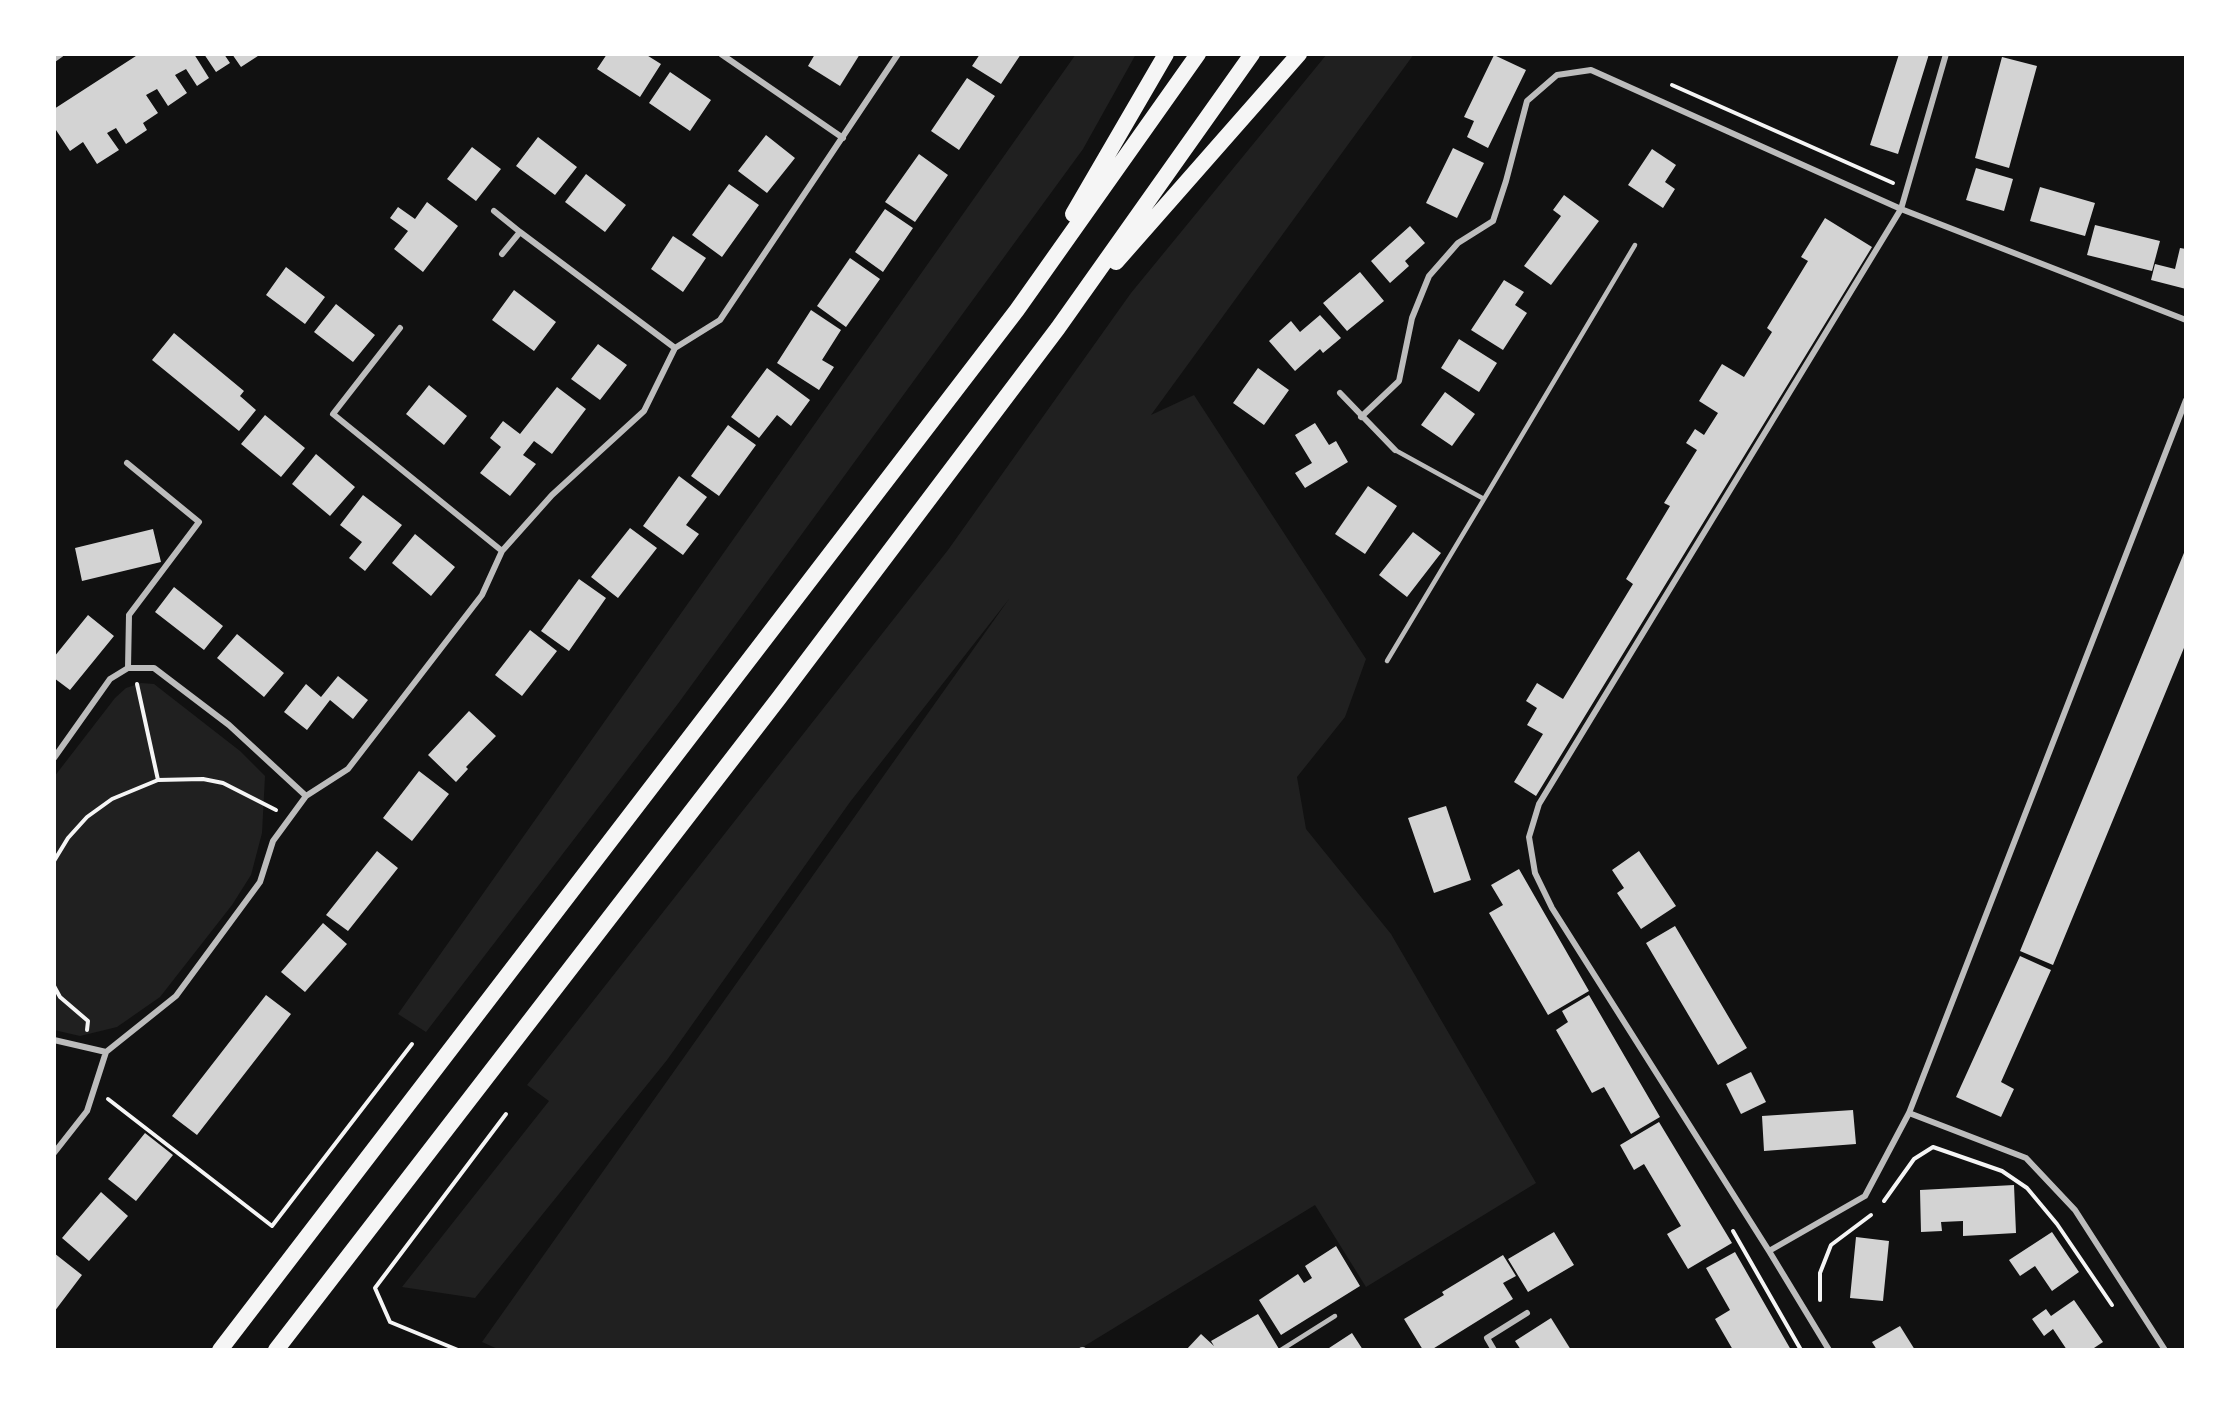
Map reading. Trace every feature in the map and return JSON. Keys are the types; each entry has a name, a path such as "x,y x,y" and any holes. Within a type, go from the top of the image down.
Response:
{"highway":[{"path":"1017,310 1166,54"},
{"path":"220,1350 1017,310 1198,54"},
{"path":"276,1350 779,698 1058,328 1252,54"},
{"path":"1058,328 1299,54"}],"street":[{"path":"54,58 61,54"},
{"path":"721,54 843,138"},
{"path":"54,1153 87,1111 106,1052 177,996 261,882 273,841 306,796 348,769 482,595 502,551 552,495 644,411 675,348 720,320 898,54"},
{"path":"1829,1350 1552,908 1535,873 1529,837 1539,804 1901,210 1946,54"},
{"path":"1361,417 1399,381 1412,318 1429,276 1458,243 1493,220 1527,101 1557,75 1591,70 1901,210 2186,320"},
{"path":"494,211 675,348"},
{"path":"501,255 520,232"},
{"path":"400,328 333,414 502,551"},
{"path":"1340,393 1395,450"},
{"path":"1769,1251 1864,1196 1909,1113 2186,400"},
{"path":"127,463 199,522 129,615 131,669"},
{"path":"54,758 110,680 131,669 153,668 229,725 306,796"},
{"path":"54,1040 106,1052"},
{"path":"1909,1113 2026,1158 2075,1210 2165,1350"},
{"path":"1494,1350 1487,1338 1527,1313"}],"lane":[{"path":"1387,661 1635,245"},
{"path":"1395,450 1484,500"},
{"path":"1281,1350 1335,1316"}],"path":[{"path":"1669,83 1897,184 1898,181"},
{"path":"131,669 158,780"},
{"path":"54,861 68,838 87,817 112,799 158,780 195,779 223,783 290,818"},
{"path":"54,986 60,997 88,1021 85,1048"},
{"path":"93,1087 272,1226 412,1044"},
{"path":"458,1350 390,1322 375,1288 506,1114"},
{"path":"1881,1205 1894,1190 1914,1159 1933,1147 2002,1171 2027,1188 2057,1224 2117,1311"},
{"path":"1821,1307 1820,1274 1831,1245 1875,1212"},
{"path":"1731,1227 1801,1350"}],"shaded area":[{"path":"1076,54 1136,54 1083,149 677,705 426,1032 398,1014"},
{"path":"1327,54 1414,54 1151,415 1194,395 1366,659 1345,717 1297,777 1306,829 1391,934 1536,1183 1366,1287 1315,1205 1078,1350 500,1350 482,1342 1009,599 850,802 667,1060 475,1298 402,1287 549,1101 527,1085 948,550 1131,293"},
{"path":"141,683 154,684 240,751 265,776 262,833 251,875 232,905 160,997 117,1027 80,1036 54,1030 54,777 115,698 126,688"}],"building":[{"path":"139,54 194,54 209,78 197,86 186,69 175,75 187,93 168,106 157,89 146,95 158,113 143,123 147,130 126,144 116,128 107,133 119,150 97,164 83,142 70,151 54,127 54,109"},
{"path":"204,54 224,54 230,63 216,72"},
{"path":"232,54 261,54 241,67"},
{"path":"607,54 645,54 661,64 640,97 597,69"},
{"path":"815,54 860,54 840,86 808,66"},
{"path":"980,54 1021,54 1001,84 972,66"},
{"path":"1899,54 1929,54 1898,154 1870,145"},
{"path":"1494,55 1526,70 1488,148 1467,137 1474,121 1464,117"},
{"path":"2002,57 2037,66 2009,168 1975,158"},
{"path":"670,72 711,100 690,131 649,103"},
{"path":"967,78 995,96 959,150 931,131"},
{"path":"766,135 795,158 767,193 738,171"},
{"path":"538,137 577,167 555,195 516,166"},
{"path":"472,147 501,169 476,201 447,179"},
{"path":"1453,148 1484,163 1457,218 1426,203"},
{"path":"1652,149 1676,165 1665,182 1675,189 1663,208 1628,185"},
{"path":"919,154 948,175 915,222 885,202"},
{"path":"1976,168 2013,179 2004,211 1966,200"},
{"path":"586,174 626,205 605,232 565,202"},
{"path":"729,184 759,205 722,257 692,235"},
{"path":"2040,187 2095,203 2085,236 2030,221"},
{"path":"1564,195 1599,221 1551,285 1524,266 1561,216 1553,210"},
{"path":"427,202 458,226 423,272 394,249 408,231 390,218 398,207 415,219"},
{"path":"885,209 913,228 883,272 855,252"},
{"path":"1825,218 1872,247 1536,796 1514,782 1543,734 1527,725 1537,708 1526,701 1537,683 1563,699 1633,584 1626,579 1670,506 1664,503 1697,450 1686,443 1695,429 1704,435 1718,413 1699,401 1722,364 1744,377 1772,332 1767,328 1808,261 1801,257"},
{"path":"2095,225 2160,241 2152,271 2087,255"},
{"path":"1410,226 1425,243 1405,261 1409,266 1390,283 1371,261"},
{"path":"673,236 706,258 683,292 651,269"},
{"path":"2180,248 2186,249 2186,289 2151,280 2155,264 2175,269"},
{"path":"850,258 880,279 846,327 817,306"},
{"path":"286,267 325,297 305,324 266,295"},
{"path":"1360,272 1384,301 1347,331 1323,303"},
{"path":"1504,280 1524,292 1515,305 1527,313 1503,350 1471,330"},
{"path":"514,290 556,322 534,351 492,320"},
{"path":"336,304 375,335 353,362 314,332"},
{"path":"811,310 841,330 822,360 834,367 819,390 777,363"},
{"path":"1320,315 1341,338 1323,353 1320,349 1295,371 1269,341 1291,321 1300,332"},
{"path":"174,333 244,391 240,396 256,410 239,431 152,360"},
{"path":"1459,339 1497,363 1479,392 1441,368"},
{"path":"598,344 627,365 600,400 571,379"},
{"path":"767,368 810,400 791,426 777,415 759,438 731,417"},
{"path":"1258,368 1289,390 1264,425 1233,403"},
{"path":"429,385 467,416 444,445 406,414"},
{"path":"557,387 586,409 552,454 534,441 523,455 536,464 510,496 480,473 501,447 490,438 503,421 520,434"},
{"path":"1445,392 1475,414 1452,446 1421,425"},
{"path":"265,415 305,448 281,477 241,444"},
{"path":"1315,423 1329,445 1336,441 1348,462 1305,488 1295,473 1312,463 1295,435"},
{"path":"728,425 756,445 719,496 691,476"},
{"path":"316,454 355,487 330,516 292,484"},
{"path":"679,476 707,497 686,525 699,534 683,555 643,526"},
{"path":"1368,486 1397,506 1365,554 1335,534"},
{"path":"363,495 402,525 365,571 349,558 362,542 340,525"},
{"path":"630,528 657,548 618,598 591,577"},
{"path":"153,529 161,562 82,581 75,548"},
{"path":"1413,532 1441,553 1407,597 1379,575"},
{"path":"415,534 455,567 431,596 392,563"},
{"path":"2186,548 2186,643 2053,965 2020,951"},
{"path":"579,579 606,598 569,651 541,631"},
{"path":"174,587 223,626 204,650 155,612"},
{"path":"88,615 114,636 70,690 54,678 54,657"},
{"path":"530,630 557,651 522,696 495,675"},
{"path":"237,634 284,673 264,697 217,658"},
{"path":"338,676 368,700 353,719 330,700 307,730 284,712 306,684 321,697"},
{"path":"469,711 496,736 466,767 468,769 456,782 428,755"},
{"path":"419,771 449,794 412,841 383,818"},
{"path":"1446,806 1471,880 1434,893 1408,818"},
{"path":"377,851 398,868 348,931 326,915"},
{"path":"1639,851 1676,906 1641,929 1617,893 1624,888 1612,870"},
{"path":"1519,869 1589,991 1548,1015 1489,913 1503,905 1491,885"},
{"path":"323,923 347,944 305,992 281,972"},
{"path":"1675,926 1747,1048 1718,1065 1646,943"},
{"path":"2020,956 2051,970 2001,1082 2014,1089 2001,1117 1956,1097"},
{"path":"266,995 291,1014 197,1135 172,1116"},
{"path":"1589,995 1660,1117 1631,1134 1604,1087 1592,1093 1556,1030 1568,1022 1562,1011"},
{"path":"1751,1072 1766,1102 1741,1114 1726,1084"},
{"path":"1853,1110 1856,1144 1764,1151 1762,1116"},
{"path":"1659,1122 1732,1243 1688,1269 1667,1234 1681,1226 1644,1164 1634,1170 1620,1145"},
{"path":"145,1133 173,1155 136,1201 108,1179"},
{"path":"2014,1185 2016,1233 1963,1236 1963,1221 1941,1222 1942,1231 1921,1232 1920,1190"},
{"path":"101,1192 128,1216 89,1261 62,1238"},
{"path":"1554,1232 1574,1265 1528,1292 1508,1259"},
{"path":"2052,1232 2079,1272 2052,1291 2035,1266 2020,1276 2009,1260"},
{"path":"1856,1237 1889,1241 1883,1301 1850,1298"},
{"path":"1336,1246 1360,1286 1281,1335 1259,1300 1298,1274 1304,1283 1312,1278 1305,1266"},
{"path":"1735,1252 1791,1350 1733,1350 1715,1319 1730,1310 1706,1268"},
{"path":"54,1253 82,1275 54,1312"},
{"path":"1503,1255 1516,1276 1503,1283 1513,1299 1431,1350 1423,1350 1404,1319 1444,1295 1442,1292"},
{"path":"2074,1300 2103,1342 2091,1350 2067,1350 2053,1329 2044,1336 2032,1319 2046,1309 2051,1316"},
{"path":"1258,1314 1279,1349 1186,1350 1201,1334 1214,1346 1211,1341"},
{"path":"1551,1318 1571,1350 1521,1350 1515,1341"},
{"path":"1900,1326 1915,1350 1877,1350 1872,1342"},
{"path":"1352,1333 1363,1350 1326,1350"}]}
